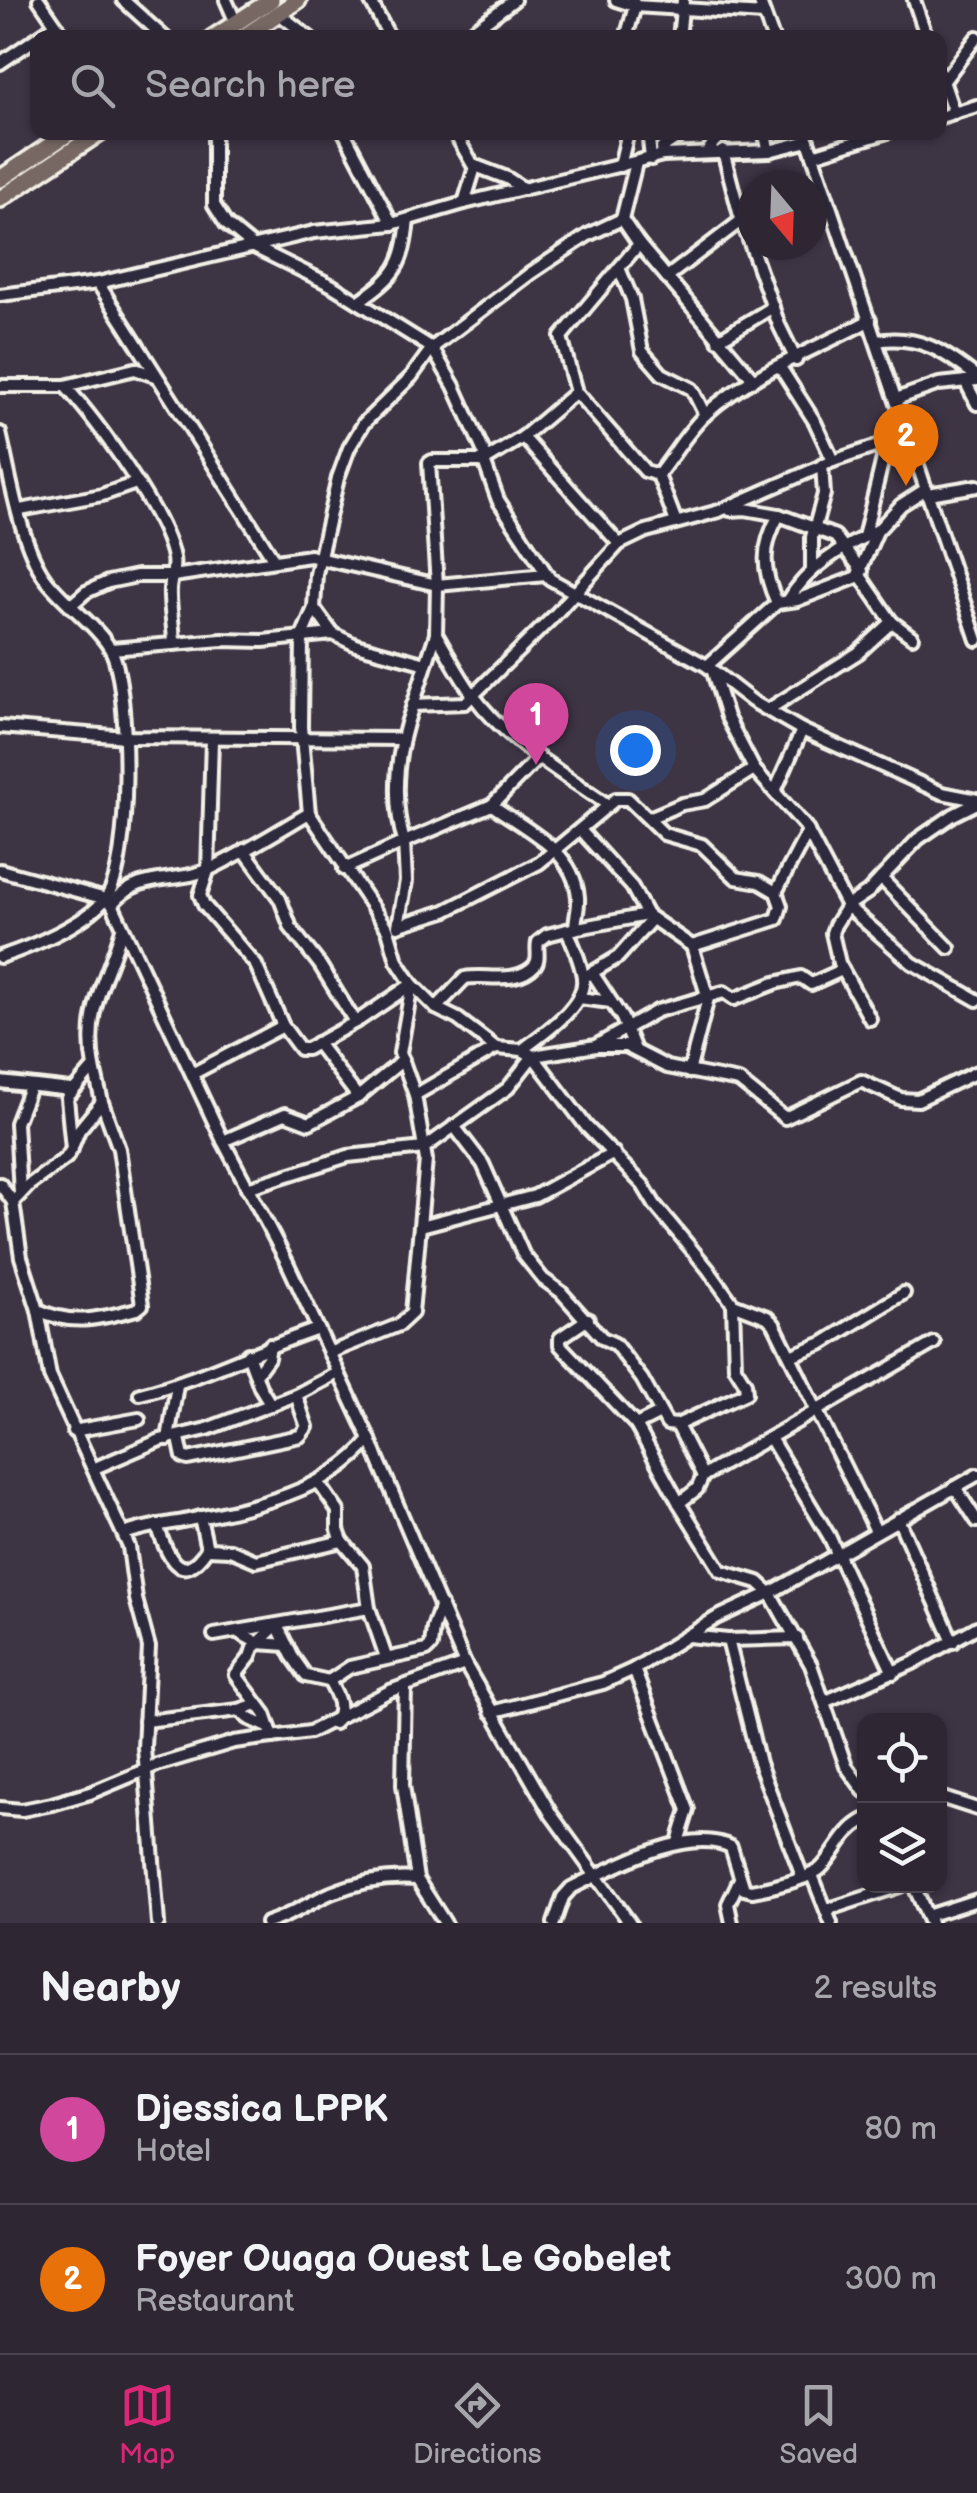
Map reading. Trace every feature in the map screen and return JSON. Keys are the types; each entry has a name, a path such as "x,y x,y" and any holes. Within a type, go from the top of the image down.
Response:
{"highway":[{"path":"239,30 274,6 298,0"},
{"path":"0,179 58,140"},
{"path":"0,199 88,140"}],"street":[{"path":"39,0 59,30"},
{"path":"123,0 155,30"},
{"path":"226,0 239,30"},
{"path":"370,0 386,30"},
{"path":"475,30 514,0"},
{"path":"616,0 764,14"},
{"path":"760,0 769,30"},
{"path":"914,0 924,30"},
{"path":"628,30 634,3"},
{"path":"680,30 682,4"},
{"path":"274,6 299,30"},
{"path":"49,30 56,25"},
{"path":"947,70 977,37"},
{"path":"0,63 30,43"},
{"path":"947,94 954,113"},
{"path":"947,115 977,106"},
{"path":"214,140 214,205 226,224 254,247 358,302 432,348 454,386 486,460 498,500 546,575 573,594 710,668 752,701 802,730 942,793 977,802"},
{"path":"348,140 392,224"},
{"path":"459,140 475,167 524,188"},
{"path":"620,166 627,140"},
{"path":"650,140 657,157"},
{"path":"657,157 674,140"},
{"path":"708,151 716,140"},
{"path":"766,140 769,151"},
{"path":"0,295 98,283 314,232 392,224 657,157 708,151 769,151 798,140"},
{"path":"807,140 977,640"},
{"path":"813,155 862,140"},
{"path":"723,151 737,202"},
{"path":"636,163 622,219 752,378"},
{"path":"464,203 475,167"},
{"path":"454,1126 482,1164 523,1254 602,1338 615,1344 667,1424 677,1425 746,1392 736,1367 733,1304 708,1268 614,1152 586,1126 533,1056 522,1050 496,1048 458,1019 436,1008 412,984 397,960 388,930 308,813 302,636 314,608 320,559 348,448 364,423 411,377 432,348 531,272 588,235 622,219"},
{"path":"358,302 390,277 404,258 408,220"},
{"path":"667,277 737,224"},
{"path":"639,244 561,337 576,392 645,472 658,475"},
{"path":"757,260 796,360"},
{"path":"619,268 632,299 642,352 662,374 692,388 705,415"},
{"path":"98,283 274,560"},
{"path":"718,340 774,307"},
{"path":"658,475 705,415 752,378 796,360 870,320"},
{"path":"877,341 900,337 952,358 973,379 977,404"},
{"path":"780,367 815,422 827,463 824,494 814,527 812,571"},
{"path":"0,386 65,386 135,369 159,378"},
{"path":"896,400 939,384 973,379"},
{"path":"65,386 85,408 136,483 171,549 174,644"},
{"path":"400,925 407,861 396,798 400,739 436,634 437,586 428,463 486,460 523,437 576,392"},
{"path":"0,433 20,510 44,577 111,649 118,673 126,737 122,851 109,901 329,1352 465,1664 550,1814 630,1923"},
{"path":"719,511 827,463 907,436"},
{"path":"523,437 619,544"},
{"path":"864,537 887,442"},
{"path":"658,475 676,522"},
{"path":"20,510 102,495 136,483"},
{"path":"782,602 850,582 860,572 877,531 901,505 927,492 977,486"},
{"path":"413,705 466,703 619,544 676,522 719,511 746,508 779,515 835,536 892,622 912,637"},
{"path":"779,515 768,535 764,560 766,581 782,602"},
{"path":"710,668 812,571 844,546 877,531"},
{"path":"70,606 86,592 108,582 310,556 437,586 546,575"},
{"path":"965,604 977,599"},
{"path":"314,608 333,634 356,645 426,664"},
{"path":"769,709 858,652 892,622"},
{"path":"111,649 333,634"},
{"path":"436,634 474,696 538,758 608,805"},
{"path":"710,668 727,717 754,769 808,831 847,906 912,963 977,1000"},
{"path":"0,726 126,737 400,739"},
{"path":"775,791 802,730"},
{"path":"212,738 208,870 200,895 204,905 256,965 296,1046 307,1049 317,1044 412,984"},
{"path":"344,869 492,804 538,758"},
{"path":"649,818 682,804 706,800 754,769"},
{"path":"388,930 445,911 509,880 556,850 616,799 628,798 664,834 702,845 736,878 759,882 776,892"},
{"path":"870,1018 842,970 832,933 847,906 882,878 931,829 977,802"},
{"path":"492,804 556,850 574,874 579,900 571,929 588,976 612,1002 635,1050"},
{"path":"0,956 82,920 146,880 208,870 308,813"},
{"path":"580,830 632,886 650,917 692,946 708,998 690,1072"},
{"path":"692,946 771,922 780,914 776,892 808,831"},
{"path":"244,850 280,899 290,928 320,965 355,1022"},
{"path":"0,870 109,901"},
{"path":"882,878 949,948"},
{"path":"436,1008 465,978 504,978 532,967 538,961 538,942 547,935 650,917"},
{"path":"522,1050 579,998 588,976 618,957 650,917"},
{"path":"38,1310 81,1322 142,1305 119,1149 102,1102 89,1029 96,996 122,928"},
{"path":"596,1046 665,1008 724,992 734,1000 801,977 812,984 842,970"},
{"path":"329,1352 407,1320 414,1300 424,1148 415,1096 400,1045 412,984"},
{"path":"579,998 612,1002"},
{"path":"192,1074 283,1026"},
{"path":"317,1044 358,1096"},
{"path":"247,1188 348,1156 424,1148 508,1088 533,1056 596,1046 626,1046 649,1060 739,1082 785,1118 862,1082 901,1099 918,1100 977,1072"},
{"path":"415,1096 496,1048"},
{"path":"223,1141 285,1114 308,1123 358,1096 402,1060"},
{"path":"72,1149 66,1107 72,1090 94,1066"},
{"path":"0,1082 72,1090"},
{"path":"30,1087 16,1130 21,1256 38,1310 46,1363 73,1432 95,1468 112,1515 124,1534 149,1646 145,1721 155,1922"},
{"path":"17,1198 66,1158 79,1130 102,1102"},
{"path":"420,1226 502,1206 555,1187 614,1152"},
{"path":"0,1184 17,1198"},
{"path":"790,1356 823,1343 904,1293"},
{"path":"733,1304 767,1317 876,1531"},
{"path":"588,1319 560,1338 560,1345 636,1426 722,1570 758,1582 770,1593 811,1664 846,1766 857,1782"},
{"path":"140,1394 177,1384 318,1329"},
{"path":"679,1502 698,1490 704,1476 934,1343"},
{"path":"258,1373 268,1358 270,1345"},
{"path":"248,1354 260,1387 272,1405"},
{"path":"95,1468 296,1396 338,1373"},
{"path":"177,1384 173,1438 188,1459 300,1436 307,1428 296,1396"},
{"path":"636,1426 660,1413"},
{"path":"73,1432 139,1419"},
{"path":"677,1425 704,1476"},
{"path":"770,1438 836,1553 894,1673"},
{"path":"124,1534 276,1500 318,1482 370,1440"},
{"path":"329,1495 333,1470"},
{"path":"492,1712 603,1684 634,1670 716,1618 770,1593 977,1475"},
{"path":"318,1482 338,1511 342,1541 362,1566 369,1608 386,1657"},
{"path":"954,1488 977,1521"},
{"path":"157,1525 177,1566 188,1569 195,1566 207,1549 200,1517"},
{"path":"898,1518 952,1642"},
{"path":"207,1549 230,1550 256,1561 342,1541"},
{"path":"277,1625 306,1676 329,1681 350,1667 427,1650 432,1646 432,1628 441,1604"},
{"path":"214,1636 369,1608"},
{"path":"271,1732 236,1675 258,1642 277,1625"},
{"path":"824,1702 894,1673 977,1627"},
{"path":"237,1632 258,1642 287,1645"},
{"path":"687,1636 728,1640 797,1638"},
{"path":"728,1640 759,1764 830,1923"},
{"path":"0,1808 22,1810 52,1804 148,1769 271,1732 310,1732 405,1686 465,1664"},
{"path":"634,1670 686,1803 686,1820 678,1842"},
{"path":"329,1681 339,1700 339,1716 334,1722"},
{"path":"405,1686 403,1785 416,1879 445,1923"},
{"path":"145,1721 239,1710 257,1704"},
{"path":"239,1710 271,1732"},
{"path":"947,1800 977,1808"},
{"path":"554,1923 563,1897 571,1888 678,1842 698,1840 731,1847 739,1881 744,1890 752,1891 807,1876 857,1825"},
{"path":"267,1923 290,1916 344,1888 394,1878 416,1879"},
{"path":"732,1923 728,1904 739,1881"},
{"path":"826,1910 878,1893"},
{"path":"917,1893 928,1919 977,1900"}],"place":[{"name":"Foyer Ouaga Ouest Le Gobelet","path":"906,486"},
{"name":"Djessica LPPK","path":"536,765"}]}
